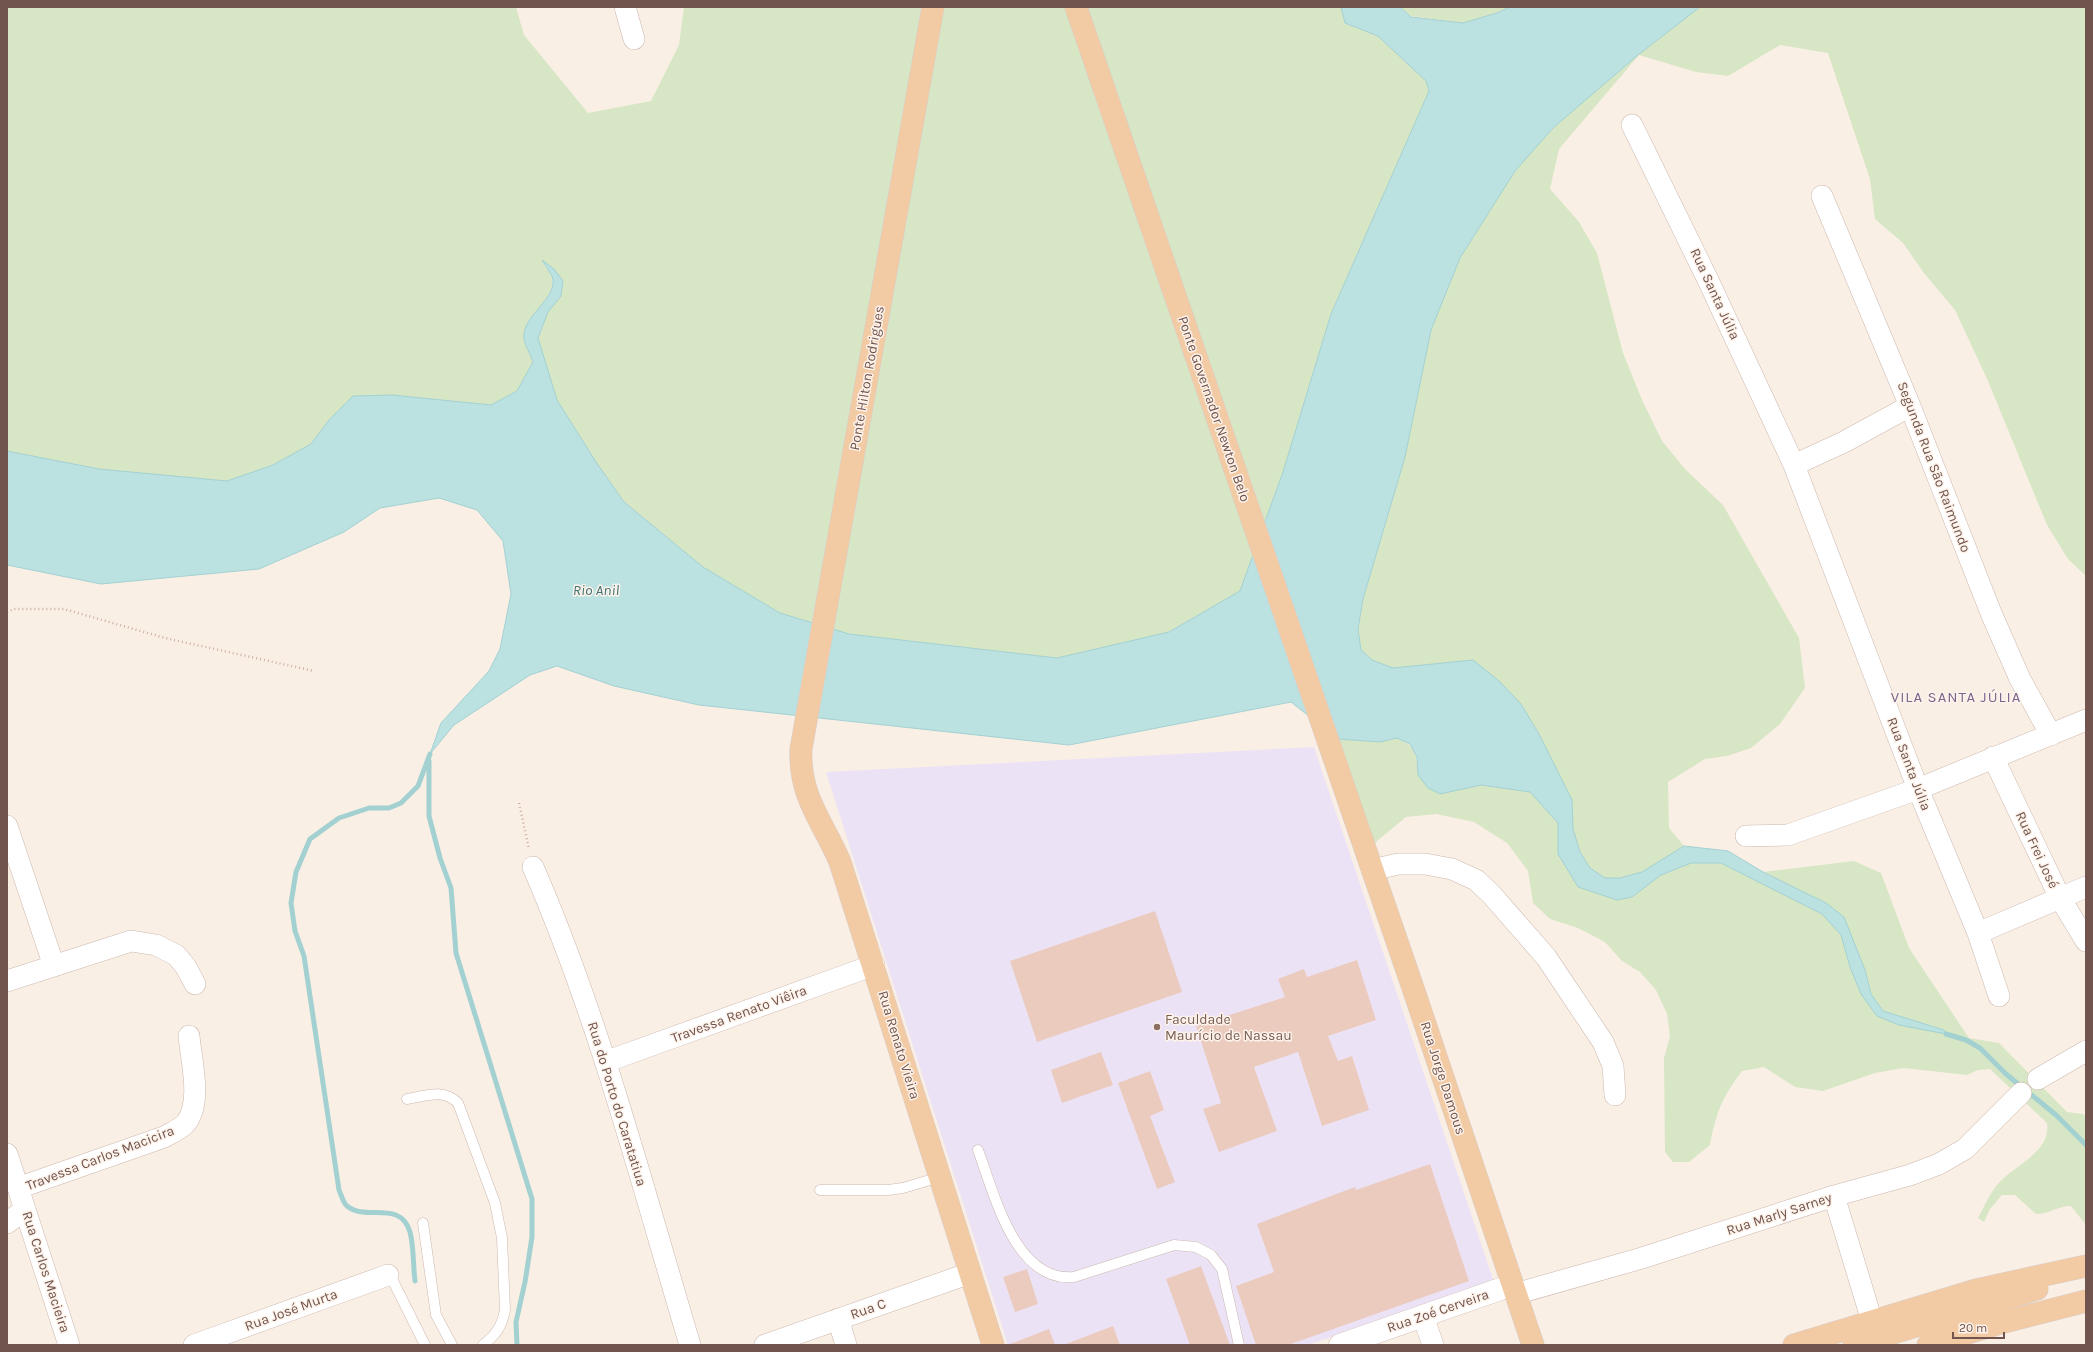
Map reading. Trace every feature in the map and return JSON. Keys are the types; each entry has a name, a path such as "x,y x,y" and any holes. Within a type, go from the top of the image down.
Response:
{"main road":[{"name":"Ponte Hilton Rodrigues","path":"801,749 933,7"},
{"name":"Ponte Governador Newton Belo","path":"1076,7 1352,812"},
{"name":"Rua Renato Vieira","path":"801,749 800,769 807,796 840,862 874,965 993,1345"},
{"name":"Rua Jorge Damous","path":"1352,812 1533,1344"},
{"path":"1794,1345 1976,1290 2086,1266"},
{"path":"1854,1345 2086,1274"},
{"path":"1928,1345 2004,1322 2086,1301"},
{"path":"1976,1345 2016,1333 2086,1307"}],"street":[{"path":"625,7 634,39"},
{"name":"Rua Santa Júlia","path":"1632,125 1708,280 1794,465 1918,789 1978,933 1999,996"},
{"name":"Segunda Rua São Raimundo","path":"1822,196 1910,406 1991,613 2020,679 2051,735"},
{"path":"1794,465 1844,442 1910,406"},
{"path":"1746,836 1788,835 1918,789 2086,720"},
{"name":"Rua Frei José","path":"1993,757 2060,898 2086,941"},
{"path":"7,826 54,966"},
{"path":"1372,870 1398,864 1425,864 1452,869 1476,880 1491,894 1546,957 1604,1042 1613,1066 1615,1095"},
{"name":"Rua do Porto do Caratatiua","path":"533,867 550,905 605,1062 690,1345"},
{"path":"1978,933 2086,887"},
{"path":"7,981 131,941 156,945 176,955 186,967 195,984"},
{"name":"Travessa Renato Viêira","path":"605,1062 874,965"},
{"name":"Travessa Carlos Macicira","path":"18,1188 164,1137 184,1125 194,1109 195,1097 189,1036"},
{"path":"2038,1079 2086,1051"},
{"name":"Rua Marly Sarney","path":"1514,1289 1642,1258 1834,1196 1910,1175 1939,1164 1965,1149 2021,1093"},
{"name":"Rua Carlos Macieira","path":"7,1154 69,1345"},
{"path":"1834,1196 1872,1321"},
{"path":"7,1223 25,1209"},
{"name":"Rua C","path":"765,1345 970,1273"},
{"name":"Rua José Murta","path":"194,1345 388,1275"},
{"name":"Rua Zoé Cerveira","path":"1344,1344 1423,1316 1514,1289"},
{"path":"1423,1316 1433,1345"},
{"path":"838,1319 846,1345"}],"lane":[{"path":"407,1099 441,1094 450,1096 458,1102 495,1203 502,1238 505,1310 503,1322 499,1330 484,1345"},
{"path":"978,1150 1012,1239 1036,1265 1052,1274 1063,1278 1069,1278 1174,1245 1196,1247 1211,1255 1222,1269 1239,1345"},
{"path":"820,1190 888,1190 903,1188 940,1177"},
{"path":"423,1223 436,1315 452,1345"},
{"path":"388,1275 394,1283 425,1345"}],"path":[{"path":"7,612 14,608 64,609 165,638 314,671"},
{"path":"520,803 533,867"}],"shaded area":[{"name":"Faculdade Maurício de Nassau","path":"1314,747 1494,1282 1308,1345 1008,1345 826,772"}],"green space":[{"path":"7,7 516,7 524,35 588,113 651,101 679,45 684,7 1341,7 1345,23 1378,36 1426,81 1429,91 1331,314 1283,472 1240,592 1169,632 1057,658 849,634 780,613 703,567 624,502 596,462 557,400 538,338 548,312 561,296 563,281 542,262 552,278 552,286 545,300 528,322 525,330 524,339 533,362 517,391 491,405 392,395 353,396 329,420 311,444 273,465 227,481 99,469 7,451"},
{"path":"1400,7 1510,7 1497,13 1463,23 1411,16"},
{"path":"1700,7 2086,7 2086,576 2068,559 2047,525 1988,381 1955,310 1924,273 1903,243 1875,219 1870,179 1828,53 1780,45 1728,76 1696,72 1639,55 1559,149 1550,189 1579,222 1597,253 1623,353 1642,400 1662,441 1685,469 1723,505 1799,638 1805,688 1780,724 1751,748 1727,756 1705,759 1668,782 1669,828 1684,846 1642,872 1620,878 1605,878 1590,868 1580,852 1573,829 1572,800 1539,734 1521,704 1473,660 1393,668 1372,660 1361,650 1358,629 1363,599 1405,457 1431,330 1460,258 1515,171 1553,127 1638,55"},
{"path":"1397,738 1404,741 1415,752 1418,775 1440,794 1481,785 1530,792 1558,823 1558,854 1578,887 1617,900 1632,897 1661,875 1691,863 1722,863 1822,914 1841,935 1850,967 1877,1016 1907,1019 1883,1011 1871,994 1865,970 1826,903 1763,872 1854,861 1881,873 1909,948 1969,1038 1999,1043 2067,1112 2083,1114 2086,1117 2086,1225 2071,1206 2036,1214 2015,1195 2002,1195 1990,1209 1984,1222 1978,1218 1998,1184 2038,1150 2047,1133 2047,1123 1990,1069 1978,1070 1967,1075 1904,1068 1875,1073 1823,1091 1795,1087 1764,1067 1742,1071 1729,1089 1717,1114 1710,1145 1689,1162 1673,1162 1665,1152 1664,1058 1670,1036 1667,1014 1656,990 1640,972 1622,961 1605,942 1578,928 1550,919 1533,903 1528,871 1507,843 1474,822 1436,814 1406,817 1371,846 1338,739 1380,742"}],"water":[{"name":"Rio Anil","path":"1341,7 1400,7 1411,17 1463,23 1497,13 1510,7 1700,7 1638,55 1553,128 1515,171 1460,258 1431,330 1405,457 1363,599 1358,629 1361,650 1372,660 1393,668 1473,660 1499,681 1521,704 1539,734 1572,800 1573,829 1580,852 1590,868 1605,878 1620,878 1642,872 1684,846 1728,851 1763,872 1826,903 1844,917 1865,970 1871,994 1883,1011 1944,1030 1946,1034 1899,1025 1877,1016 1861,994 1850,967 1841,935 1822,914 1721,863 1691,863 1661,875 1632,897 1617,900 1578,887 1558,854 1558,823 1530,792 1481,785 1440,794 1428,788 1418,775 1417,757 1410,744 1397,738 1380,742 1338,739 1291,702 1069,745 699,705 614,686 557,666 530,675 454,725 430,754 441,723 489,671 500,649 511,594 503,541 477,510 439,498 380,508 344,532 259,569 101,584 7,565 7,451 99,469 227,481 273,465 311,444 329,420 353,396 392,395 491,405 517,391 533,362 524,339 525,330 528,322 551,292 553,284 552,276 542,260 554,269 563,281 561,296 548,312 538,338 557,400 596,462 624,502 703,567 780,613 849,634 1057,658 1169,632 1240,591 1283,472 1331,314 1429,91 1426,81 1378,36 1345,23"}],"building":[{"path":"1155,911 1182,992 1037,1042 1010,961"},
{"path":"1357,960 1376,1020 1328,1036 1338,1061 1352,1056 1369,1110 1322,1126 1298,1052 1254,1067 1277,1131 1219,1152 1203,1109 1221,1103 1196,1026 1285,997 1278,979 1304,969 1307,977"},
{"path":"1101,1052 1113,1085 1062,1103 1051,1070"},
{"path":"1150,1071 1164,1110 1150,1116 1175,1182 1157,1189 1118,1083"},
{"path":"1430,1164 1469,1281 1288,1345 1256,1345 1236,1286 1274,1272 1257,1224 1355,1187 1356,1190"},
{"path":"1201,1266 1230,1345 1190,1345 1166,1279"},
{"path":"1027,1269 1038,1304 1015,1312 1003,1277"},
{"path":"1113,1326 1120,1345 1066,1344"},
{"path":"1049,1329 1055,1345 1010,1345 1010,1344"}],"waterway":[{"path":"415,1281 410,1232 405,1222 399,1216 391,1213 363,1212 355,1210 346,1205 339,1190 304,956 295,931 291,903 296,872 310,839 339,818 369,808 389,808 401,803 418,786 430,754"},
{"path":"429,761 429,816 440,858 451,888 456,953 532,1199 532,1237 525,1282 516,1322 517,1345"},
{"path":"1946,1034 1966,1040 1980,1048 2006,1074 2056,1115 2086,1145"}],"place":[{"name":"Faculdade Maurício de Nassau","path":"1157,1027"}],"district":[{"name":"VILA SANTA JÚLIA","path":"1956,697"}]}
